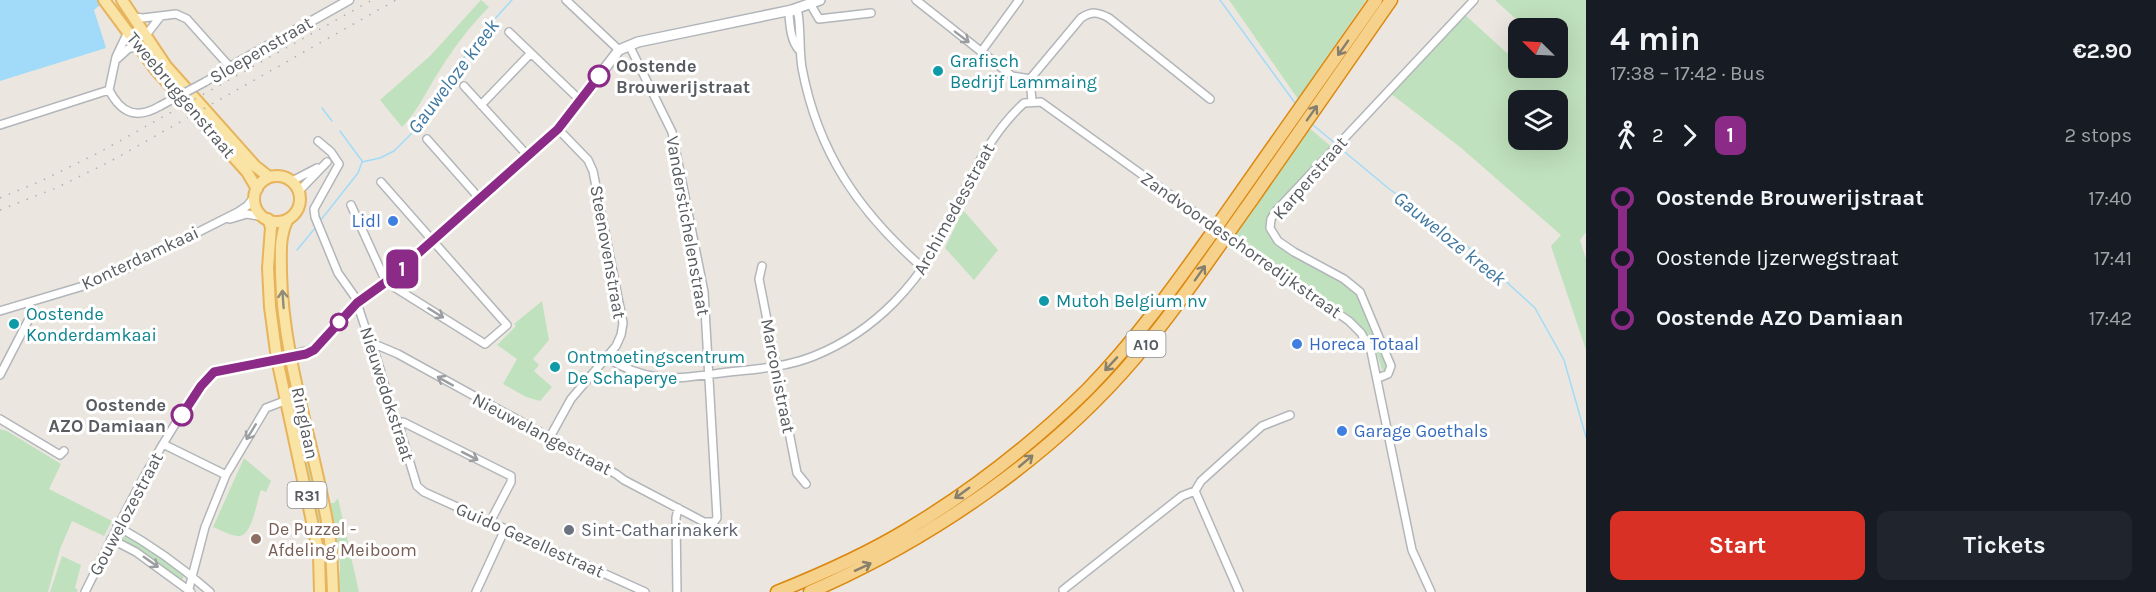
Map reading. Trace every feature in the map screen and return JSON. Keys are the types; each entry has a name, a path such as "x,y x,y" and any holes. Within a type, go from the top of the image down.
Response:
{"highway":[{"name":"A10","path":"777,592 872,549 941,508 999,467 1088,389 1124,350 1173,288 1376,0"},
{"name":"A10","path":"810,592 881,558 953,515 1062,432 1097,398 1134,359 1185,295 1391,0"}],"main road":[{"name":"Tweebruggenstraat","path":"122,0 166,66 255,166 269,177"},
{"path":"277,359 314,350 357,303 386,282 558,129 619,51 629,45 792,10 820,0"},
{"name":"Tweebruggenstraat","path":"105,1 175,92 247,172 256,193"},
{"path":"256,193 260,184 269,177 278,176 292,181 299,191"},
{"name":"R31","path":"288,219 298,207 299,191"},
{"name":"R31","path":"256,193 256,207 266,218"},
{"path":"266,218 274,221 288,219"},
{"name":"Ringlaan","path":"266,218 271,226 268,268 270,307 277,359 319,554 320,592"},
{"name":"Ringlaan","path":"288,219 281,236 284,309 291,357 328,531 333,592"}],"street":[{"name":"Sloepenstraat","path":"109,90 116,103 128,111 143,113 205,82 349,0"},
{"path":"566,0 619,51"},
{"path":"916,0 1012,76 1030,79"},
{"path":"981,52 1020,0"},
{"name":"Karperstraat","path":"1378,378 1388,374 1391,366 1360,292 1344,279 1286,246 1274,236 1270,228 1271,219 1474,0"},
{"path":"810,5 819,19 871,13"},
{"path":"792,10 798,13 801,42 799,50 813,114 835,166 869,215 923,268"},
{"path":"1032,101 1030,79 1081,18 1089,13 1098,12 1109,18 1210,99"},
{"path":"134,17 176,15 187,20 230,67"},
{"path":"0,125 109,90 109,80 119,48 126,36 129,34 146,35 160,16"},
{"path":"509,32 581,100"},
{"name":"Vanderstichelenstraat","path":"629,45 672,132 704,292 717,518 714,522"},
{"path":"116,61 129,49 138,46"},
{"path":"481,105 531,53"},
{"path":"464,86 528,156"},
{"name":"Archimedesstraat","path":"606,357 631,371 650,377 709,375 776,367 813,357 852,337 886,312 907,290 937,247 981,156 1017,110 1024,103 1032,101"},
{"name":"Zandvoordeschorredijkstraat","path":"1032,101 1041,102 1349,321 1361,333 1371,351 1378,378 1412,550 1431,592"},
{"name":"Steenovenstraat","path":"550,437 571,399 616,346 623,323 594,177 588,160 558,129"},
{"path":"427,139 480,199"},
{"name":"Nieuwedokstraat","path":"318,141 331,152 339,164 314,208 315,217 338,273 357,303 372,343 394,416 400,423 400,433 417,486"},
{"path":"292,181 327,162 299,191"},
{"path":"351,205 386,282 485,344 507,325 381,182"},
{"name":"Konterdamkaai","path":"0,311 90,284 113,274 238,212 247,206 256,193"},
{"name":"Konterdamkaai","path":"210,225 247,214 266,218"},
{"name":"Marconistraat","path":"762,266 759,279 797,473 806,484"},
{"path":"0,375 31,315 30,303"},
{"name":"Nieuwelangestraat","path":"372,343 398,354 704,522 714,522"},
{"name":"Gouwelozestraat","path":"85,592 117,526 163,444 208,376 214,372 277,359"},
{"path":"111,539 144,557 189,591 191,575 205,527 226,475 266,408 286,400"},
{"path":"1063,590 1182,496 1195,491 1201,481 1262,426 1290,415"},
{"path":"0,419 54,453 60,455 64,451"},
{"path":"400,423 403,422 511,476 512,479 490,522"},
{"path":"163,444 226,475"},
{"name":"Guido Gezellestraat","path":"417,486 424,492 645,592"},
{"path":"1195,491 1239,592"},
{"path":"677,592 676,518 678,508"},
{"path":"117,526 147,543 210,592"},
{"path":"476,592 505,529"}],"green space":[{"path":"481,0 489,7 455,47 417,108 402,127 380,100 430,56"},
{"path":"1229,0 1366,0 1298,99"},
{"path":"1495,0 1586,0 1586,232 1580,240 1586,259 1586,350 1551,246 1561,235 1460,147 1390,93 1464,14 1507,53 1508,78 1568,78 1568,18 1515,18"},
{"path":"1309,128 1332,147 1273,211 1269,231 1343,281 1358,294 1389,366 1387,372 1383,373 1370,340 1352,317 1234,233"},
{"path":"963,210 998,250 974,280 945,248"},
{"path":"273,226 281,226 284,342 281,342 272,296"},
{"path":"542,301 549,340 533,359 539,365 534,371 552,387 540,401 526,397 503,384 517,359 497,345 516,326 514,324"},
{"path":"283,367 289,369 326,540 329,592 323,592"},
{"path":"0,429 61,464 49,489 112,521 104,536 72,521 60,549 48,592 0,592"},
{"path":"244,458 271,481 266,492 261,490 248,529 244,534 237,536 213,527"},
{"path":"338,498 359,592 337,592 340,570 339,554 329,503 334,503"},
{"path":"124,532 168,563 170,561 184,573 182,583 160,567 161,565 126,542 125,544 119,541"},
{"path":"62,556 81,565 75,588 77,592 50,592"}],"water":[{"path":"0,0 106,0 94,10 106,48 0,81"}],"waterway":[{"name":"Gauweloze kreek","path":"320,221 358,173 362,162 380,158 394,151 423,122 474,42 512,0"},
{"name":"Gauweloze kreek","path":"1220,0 1295,103"},
{"path":"322,108 332,121"},
{"name":"Gauweloze kreek","path":"1313,125 1336,144"},
{"path":"340,131 362,161"},
{"name":"Gauweloze kreek","path":"1340,148 1388,188 1466,245 1535,308 1564,360 1586,437"},
{"name":"Gauweloze kreek","path":"297,250 316,227"}],"railway":[{"path":"0,198 100,152 372,0"},
{"path":"0,210 56,188 111,161 396,0"}],"bus line":[{"name":"1","path":"182,415 208,376 214,372 306,354 314,350 361,299 386,282 558,129 599,76"}],"place":[{"name":"Grafisch Bedrijf Lammaing","path":"938,71"},
{"name":"Oostende Brouwerijstraat","path":"599,76"},
{"name":"Lidl","path":"393,221"},
{"name":"Mutoh Belgium nv","path":"1044,301"},
{"name":"Oostende Konderdamkaai","path":"14,324"},
{"name":"Horeca Totaal","path":"1297,344"},
{"name":"Ontmoetingscentrum De Schaperye","path":"555,367"},
{"name":"Oostende AZO Damiaan","path":"182,415"},
{"name":"Garage Goethals","path":"1342,431"},
{"name":"Sint-Catharinakerk","path":"569,530"},
{"name":"De Puzzel - Afdeling Meiboom","path":"256,539"}]}
